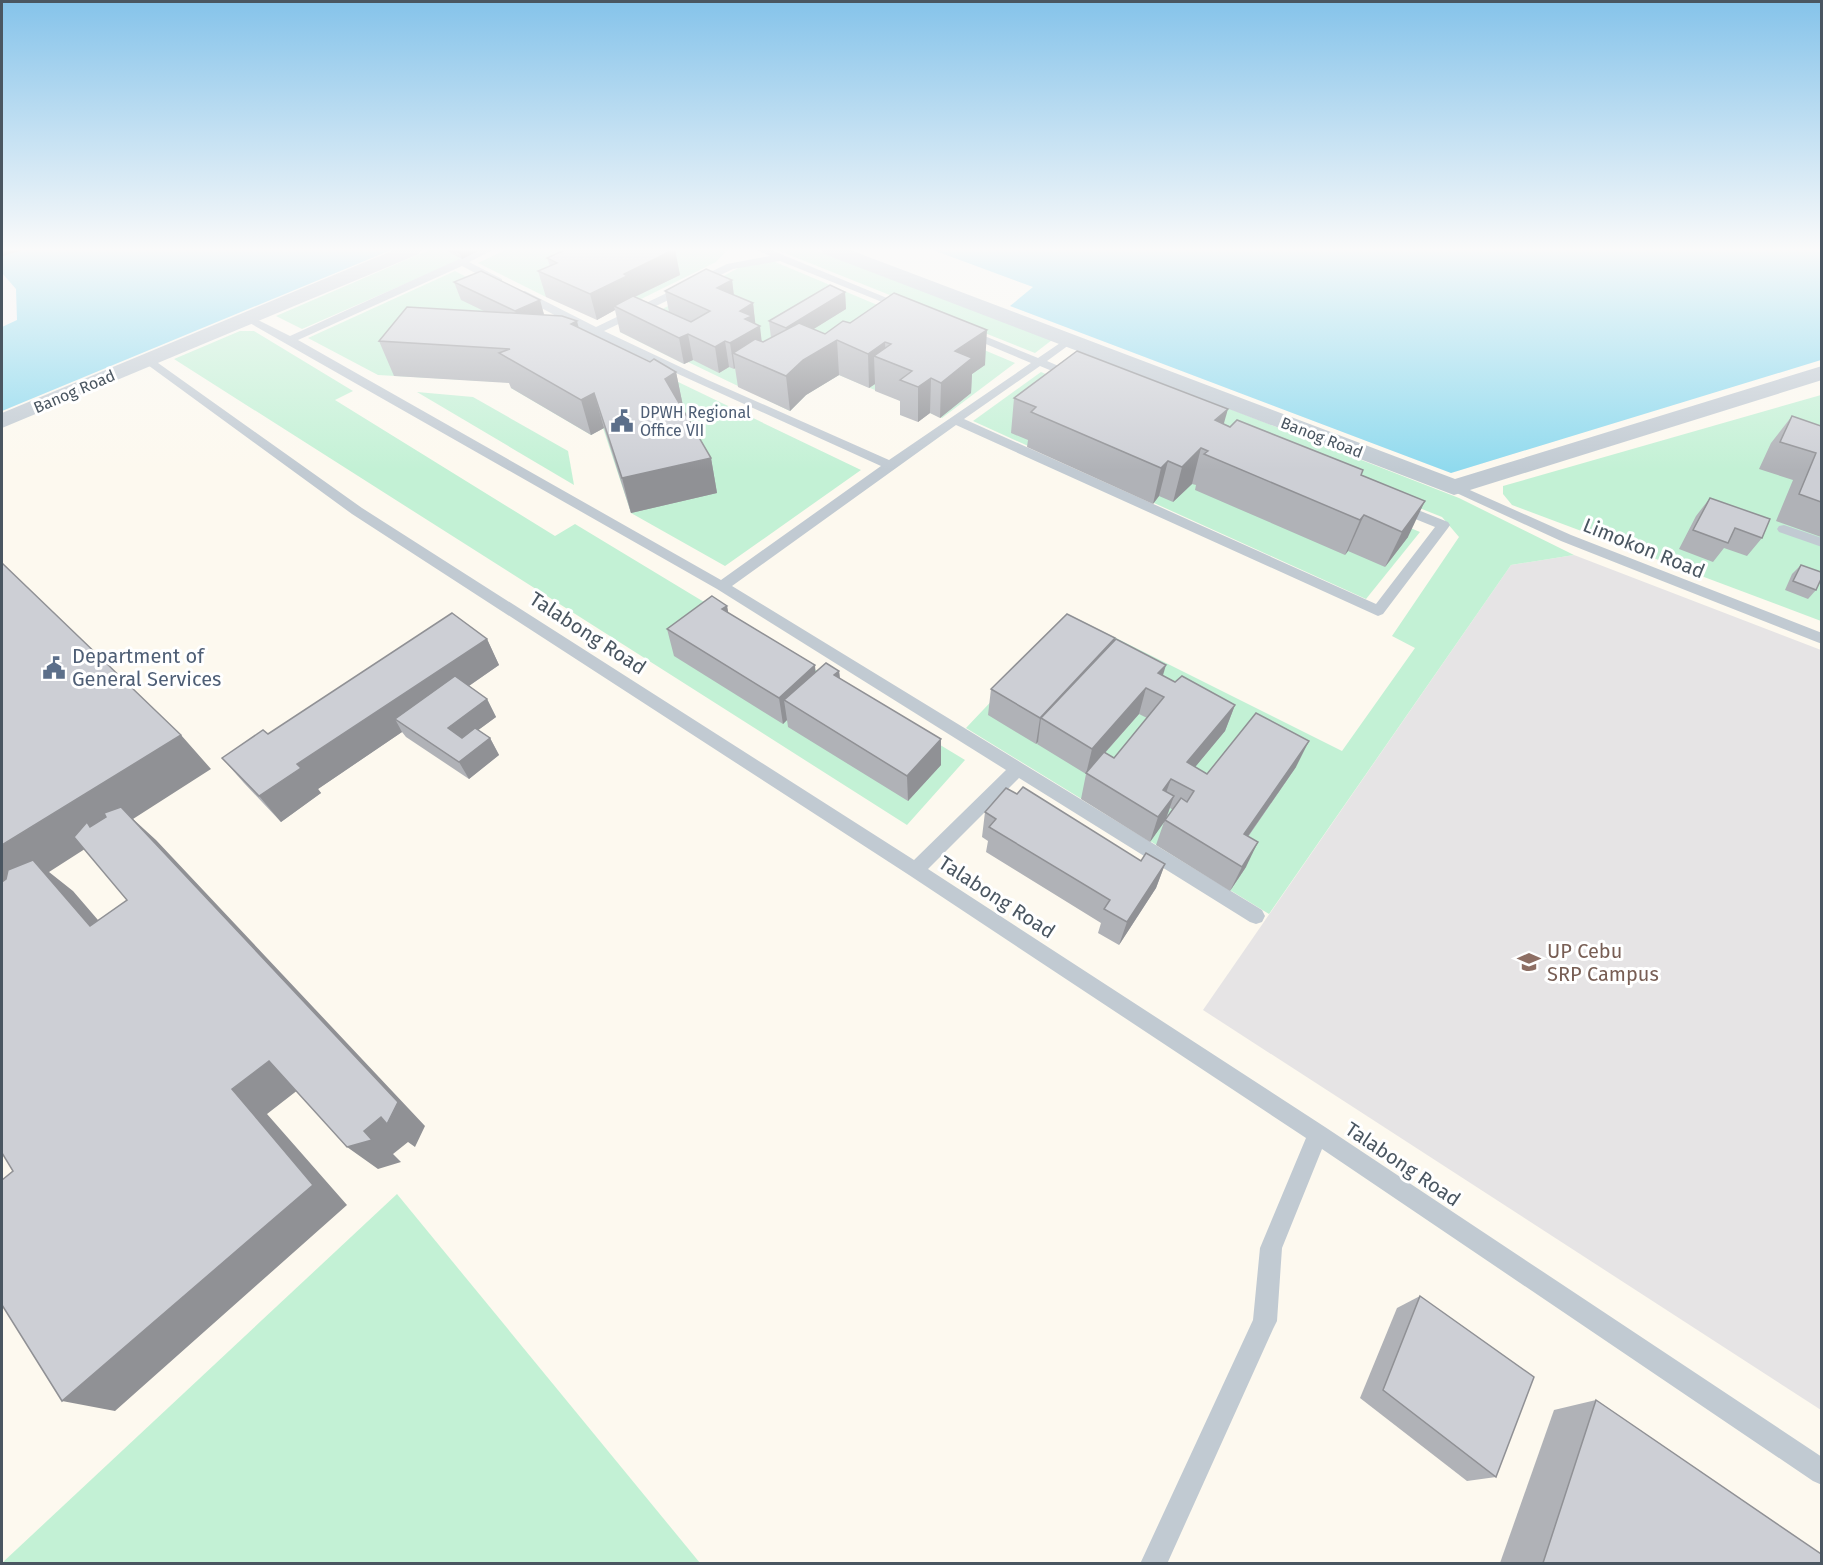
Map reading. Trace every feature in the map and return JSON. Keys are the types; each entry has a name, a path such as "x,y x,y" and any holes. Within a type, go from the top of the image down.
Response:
{"street":[{"name":"Banog Road","path":"2,421 234,323"},
{"name":"Banog Road","path":"1025,323 1454,487"},
{"path":"1454,487 1821,373"}],"lane":[{"path":"256,323 290,340 722,586 1256,916"},
{"path":"290,340 327,323"},
{"path":"577,323 705,384 890,465"},
{"path":"594,332 612,323"},
{"path":"954,327 1083,380"},
{"path":"722,586 890,465 1070,340"},
{"name":"Talabong Road","path":"147,360 357,511 915,870 1318,1134 1821,1472"},
{"path":"956,420 1378,611 1443,525 1388,503"},
{"name":"Limokon Road","path":"1454,487 1566,538 1821,639"},
{"path":"1784,530 1821,543"},
{"path":"915,870 1017,769"},
{"path":"1153,1563 1265,1321 1271,1248 1318,1134"}],"shaded area":[{"path":"215,323 1056,323 1451,473 1821,358 1821,1563 2,1563 2,411"},
{"name":"UP Cebu SRP Campus","path":"1574,555 1821,650 1821,1410 1203,1010 1511,565"}],"green space":[{"path":"290,323 316,323 302,329"},
{"path":"341,323 555,323 861,470 725,566 631,513 603,428 591,435 511,388 519,383 378,375 308,338"},
{"path":"637,323 920,323 1015,363 942,418 839,375 806,395 790,411 688,362 684,364 620,332"},
{"path":"960,323 1007,323 1052,340 1035,353"},
{"path":"240,331 254,331 353,391 335,400 555,536 575,524 965,760 907,825 174,359"},
{"path":"1079,350 1459,498 1574,555 1511,565 1269,914 966,728 1072,616 1342,751 1415,648 1392,636 1459,537 1442,517 1059,364"},
{"path":"1041,372 1420,532 1366,599 973,421"},
{"path":"417,392 473,397 568,451 574,485"},
{"path":"1821,395 1821,621 1512,505 1503,494 1503,486"},
{"path":"397,1194 700,1563 2,1563"}],"water":[{"path":"11,323 215,323 2,411 2,327"},
{"path":"1055,323 1821,323 1821,360 1451,473"}],"building":[{"path":"394,323 573,323 571,324 650,362 654,359 676,372 665,379 711,458 622,478 594,393 581,400 499,353 510,349 379,341"},
{"path":"649,323 754,323 760,326 730,343 725,341 715,347 688,334 679,338"},
{"path":"774,323 794,323 786,328"},
{"path":"799,323 825,334 840,323 969,323 987,330 955,351 972,358 941,383 931,378 918,387 900,380 912,371 874,356 891,344 885,342 868,354 837,340 803,360 786,376 733,353 755,339 763,342"},
{"path":"1077,351 1228,409 1215,420 1230,427 1237,420 1363,470 1361,475 1425,501 1402,532 1364,515 1360,520 1204,454 1208,451 1201,448 1182,467 1168,461 1161,468 1031,412 1036,407 1014,398"},
{"path":"1792,416 1821,426 1821,502 1799,494 1816,453 1780,442"},
{"path":"1710,498 1770,519 1762,538 1735,528 1728,543 1693,530"},
{"name":"Department of General Services","path":"2,563 181,735 2,845"},
{"path":"1801,565 1821,572 1821,579 1816,590 1793,581"},
{"path":"712,596 727,606 722,609 815,665 779,698 667,629"},
{"path":"452,613 487,639 297,764 301,768 259,796 222,758 263,730 268,734"},
{"path":"1067,614 1115,638 1040,718 991,689"},
{"path":"1116,639 1166,665 1158,673 1175,682 1182,676 1235,705 1187,762 1207,774 1256,713 1309,741 1244,834 1258,842 1242,867 1165,820 1181,798 1187,802 1194,791 1171,779 1163,790 1174,796 1158,817 1086,773 1104,752 1114,758 1164,697 1146,688 1092,749 1041,718"},
{"path":"826,663 839,671 834,675 941,739 907,776 784,700"},
{"path":"455,676 487,699 448,728 462,738 475,728 490,738 459,762 395,719"},
{"path":"1023,787 1141,861 1146,853 1165,864 1127,922 1104,909 1110,900 989,827 996,819 985,812 1006,788 1017,794"},
{"path":"121,807 398,1102 387,1124 381,1117 364,1131 372,1140 347,1147 269,1061 232,1089 313,1185 62,1401 2,1305 2,1180 13,1171 2,1153 2,882 6,879 8,870 33,860 90,926 127,900 74,837 87,822 90,827 106,817 104,813"},
{"path":"1420,1296 1534,1377 1496,1477 1383,1390"},
{"path":"1596,1400 1821,1554 1821,1563 1543,1563"}],"place":[{"name":"DPWH Regional Office VII","path":"622,421"},
{"name":"Department of General Services","path":"54,668"},
{"name":"UP Cebu SRP Campus","path":"1529,962"}]}
